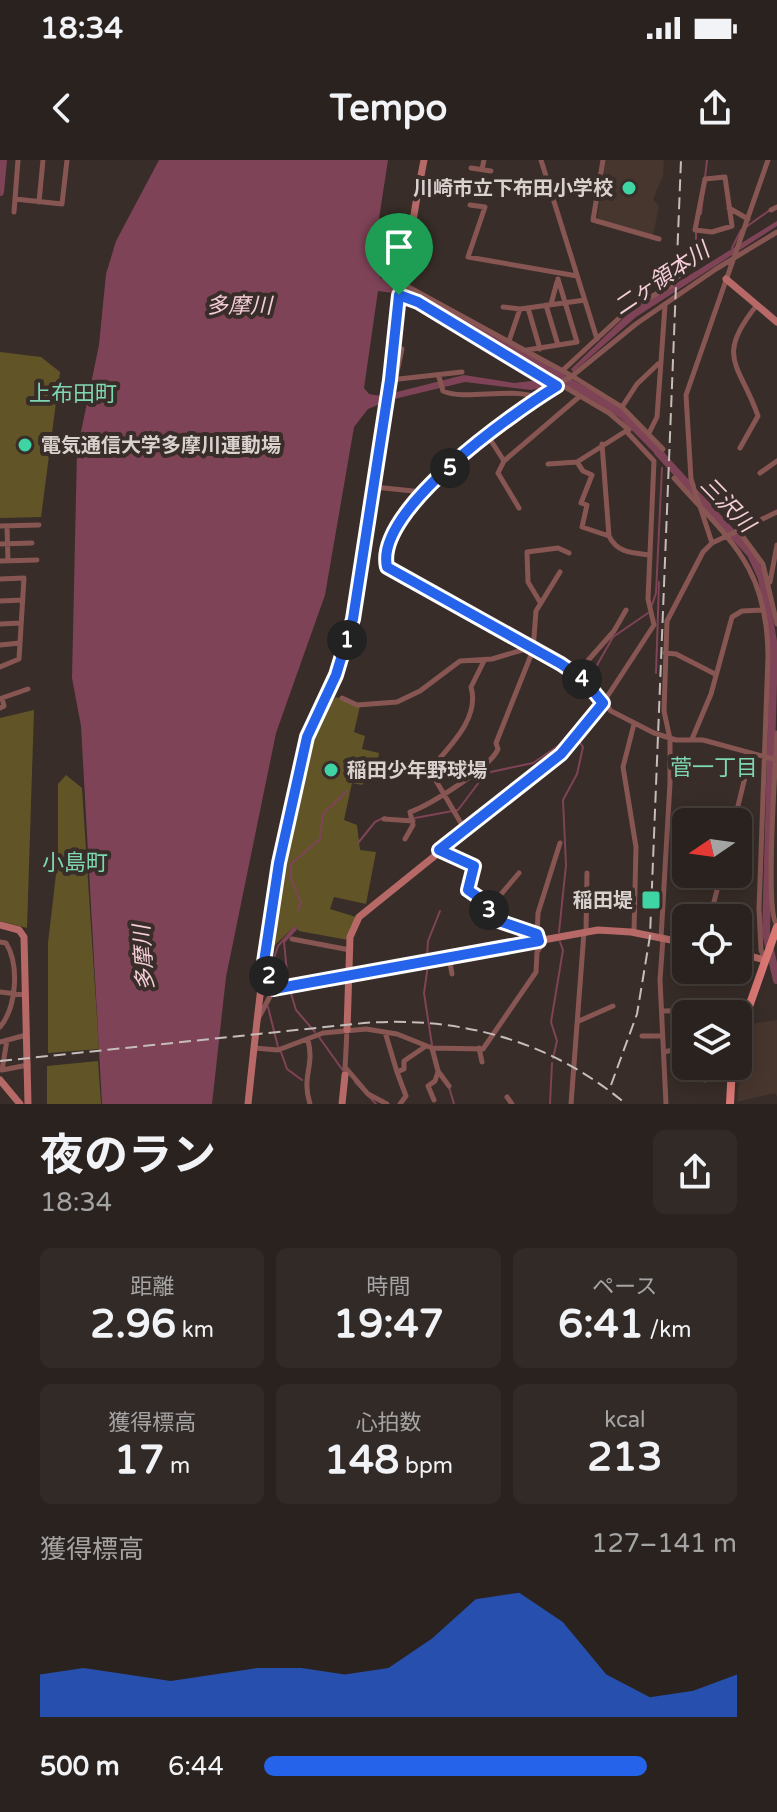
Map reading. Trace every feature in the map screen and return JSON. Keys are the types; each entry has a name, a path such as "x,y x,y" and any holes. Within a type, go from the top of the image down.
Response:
{"main road":[{"path":"750,1000 777,926"},
{"path":"730,1104 731,1080"}],"street":[{"path":"14,212 18,160"},
{"path":"39,202 43,160"},
{"path":"15,199 62,204 67,160"},
{"path":"391,382 400,284 424,160"},
{"path":"482,169 484,160"},
{"path":"541,160 597,339"},
{"path":"603,160 593,220 659,239"},
{"path":"712,543 691,479 686,395 768,160"},
{"path":"471,168 491,171"},
{"path":"729,208 732,226 712,232 695,230 705,179 725,177 729,208 746,224"},
{"path":"470,205 485,207 468,257 558,276 577,276"},
{"path":"776,760 692,739 670,739 634,723 603,703 576,674 387,567 384,553 396,525 423,492 488,436 536,397 571,376 737,254 777,232"},
{"path":"526,350 577,342 558,276"},
{"path":"558,276 549,305 558,345"},
{"path":"726,279 777,322"},
{"path":"400,284 412,286 622,407 663,449"},
{"path":"562,371 630,308 671,286"},
{"path":"399,294 580,396 617,420 655,457"},
{"path":"503,307 520,309 585,300"},
{"path":"649,433 657,417 665,305"},
{"path":"740,448 758,416 737,374 734,344 738,328 757,305"},
{"path":"528,308 540,349"},
{"path":"509,341 520,309"},
{"path":"515,323 530,318"},
{"path":"248,1104 264,962 282,851 302,756 345,650 366,545 391,382 402,349"},
{"path":"622,407 625,398 659,363"},
{"path":"391,382 462,372"},
{"path":"439,377 443,391 536,397"},
{"path":"519,508 498,473 504,461 580,396"},
{"path":"342,1104 351,931 366,908 561,754 603,703 654,625 648,599 654,461 626,431 577,462 548,464"},
{"path":"488,436 504,461"},
{"path":"602,444 609,536 617,548 627,553 650,555"},
{"path":"760,473 777,461"},
{"path":"577,462 583,471 592,475 581,503 587,505 582,527 609,536"},
{"path":"674,478 728,535 754,574 762,610 768,650 759,909 763,959 752,956"},
{"path":"374,487 423,492"},
{"path":"666,1104 662,938 666,900 670,739 664,711 667,621 684,584 712,543 777,512"},
{"path":"8,561 4,526 39,525"},
{"path":"738,530 763,564 770,583 777,624"},
{"path":"0,544 32,543"},
{"path":"366,545 384,553"},
{"path":"770,583 777,545"},
{"path":"540,602 528,582 527,552 558,548 569,553"},
{"path":"0,561 37,560"},
{"path":"405,839 413,819 410,812 493,760 498,749 496,743 531,649 540,602 560,572"},
{"path":"0,579 24,578 19,659 0,667"},
{"path":"0,601 23,600"},
{"path":"576,674 610,639 626,610"},
{"path":"692,739 705,711 732,617 742,611 762,610"},
{"path":"0,624 21,623"},
{"path":"0,645 20,643"},
{"path":"342,698 357,705 397,702 420,691 460,661 484,660 531,649"},
{"path":"665,653 676,654 715,674"},
{"path":"465,830 443,794 433,766 467,723 473,696 471,687 484,660"},
{"path":"0,708 4,706 2,698 28,689"},
{"path":"634,723 623,767 636,847 634,932"},
{"path":"777,733 771,890 772,919 777,926"},
{"path":"737,808 751,753"},
{"path":"384,819 413,819"},
{"path":"254,1048 278,1050 323,1033 347,1030 410,1037 429,1047 479,1048 489,1044 534,976 540,938 538,913 560,843"},
{"path":"439,850 474,866 468,890 491,906"},
{"path":"519,873 491,906 489,916 496,922 540,938"},
{"path":"571,1104 587,873"},
{"path":"0,925 19,930 23,935 28,1104"},
{"path":"274,989 585,932 634,932 672,940"},
{"path":"292,939 350,950"},
{"path":"0,942 6,943 14,957 13,995 0,1027"},
{"path":"449,957 452,974"},
{"path":"258,1020 274,989 264,962"},
{"path":"0,992 25,995"},
{"path":"578,1021 613,1006"},
{"path":"662,1011 672,1011"},
{"path":"385,1032 406,1096 400,1104"},
{"path":"28,1035 4,1041 1,1070 29,1065"},
{"path":"642,1036 662,1036"},
{"path":"308,1040 313,1057 304,1083 310,1104"},
{"path":"429,1047 438,1071 449,1086"},
{"path":"397,1072 404,1069 404,1061 429,1047"},
{"path":"479,1048 482,1062"},
{"path":"663,1052 672,1050"},
{"path":"345,1071 368,1094 387,1104"},
{"path":"434,1100 428,1086 435,1081 438,1071"},
{"path":"0,1080 20,1104"},
{"path":"507,1097 512,1104"}],"shaded area":[{"name":"川崎市立下布田小学校","path":"605,160 664,160 663,176 653,199 659,206 653,235 597,220"},
{"name":"電気通信大学多摩川運動場","path":"0,352 41,357 60,372 41,517 0,518"},
{"path":"336,697 360,706 354,732 365,736 362,749 379,753 377,766 362,785 352,783 344,820 357,825 360,850 376,852 366,904 334,897 330,909 356,917 348,940 299,931 295,926 270,950 283,853 298,779 308,746 321,718"},
{"path":"34,710 27,928 0,921 0,718"},
{"path":"66,775 82,788 99,1049 48,1053 48,943 58,857 58,784"},
{"path":"777,1020 777,1097 775,1093 737,1102 739,1080 752,1080 752,1024"},
{"path":"98,1061 101,1104 47,1104 47,1066"}],"water":[{"name":"多摩川","path":"159,160 388,160 378,225 380,278 415,288 618,406 665,453 664,463 620,418 599,404 409,295 378,291 364,388 369,394 381,396 464,375 514,383 540,380 542,388 531,390 465,382 390,400 368,409 354,427 325,595 276,733 226,977 212,1104 102,1104 81,726 72,678 77,451 99,345 106,274 116,241"},
{"path":"777,221 777,226 636,317 573,372 571,369 630,312"}],"waterway":[{"path":"0,192 3,160"},
{"path":"701,214 707,160"},
{"path":"746,227 770,210"},
{"path":"732,248 741,230"},
{"name":"二ヶ領本川","path":"663,288 696,261 696,232"},
{"name":"三沢川","path":"658,452 751,554 762,578 774,647 766,933 777,980"},
{"path":"652,605 656,593 662,468"},
{"path":"656,673 659,582"},
{"path":"594,687 592,674 613,637 648,613"},
{"path":"584,720 595,703 594,693"},
{"path":"415,818 458,810 486,773 533,763 571,737"},
{"path":"559,932 566,865 563,800 577,774 583,747 578,740"},
{"path":"298,910 301,903 291,878 291,864 320,839 323,814 347,791"},
{"path":"358,843 375,822 385,817"},
{"path":"427,957 428,941 440,911"},
{"path":"272,964 278,946 295,927"},
{"path":"288,982 284,942 296,929"},
{"path":"553,1058 557,1041 551,1022 563,950 560,942"},
{"path":"428,965 424,993 432,1045"},
{"path":"290,990 296,1010 315,1032"},
{"path":"268,1007 278,1047"},
{"path":"319,1037 344,1072"},
{"path":"281,1052 287,1069 302,1080"},
{"path":"550,1104 552,1063"},
{"path":"355,1082 376,1104"},
{"path":"449,1087 454,1104"}],"railway":[{"path":"611,1085 637,1014 650,936 681,160"},
{"path":"0,1061 364,1023 435,1024 503,1037 536,1049 597,1082 626,1104"}],"place":[{"name":"川崎市立下布田小学校","path":"629,188"},
{"name":"電気通信大学多摩川運動場","path":"25,445"},
{"name":"稲田少年野球場","path":"331,770"},
{"name":"稲田堤","path":"651,900"}],"district":[{"name":"上布田町","path":"73,393"},
{"name":"菅一丁目","path":"714,767"},
{"name":"小島町","path":"75,862"}],"route":[{"path":"399,295 418,302 544,375 557,386 528,403 423,492 392,532 384,553 387,567 574,672 603,703 561,754 439,850 474,866 475,872 468,883 468,890 491,906 490,918 537,934 539,941 274,989 264,962 279,863 307,737 336,675 353,619 390,380 399,295"}]}
